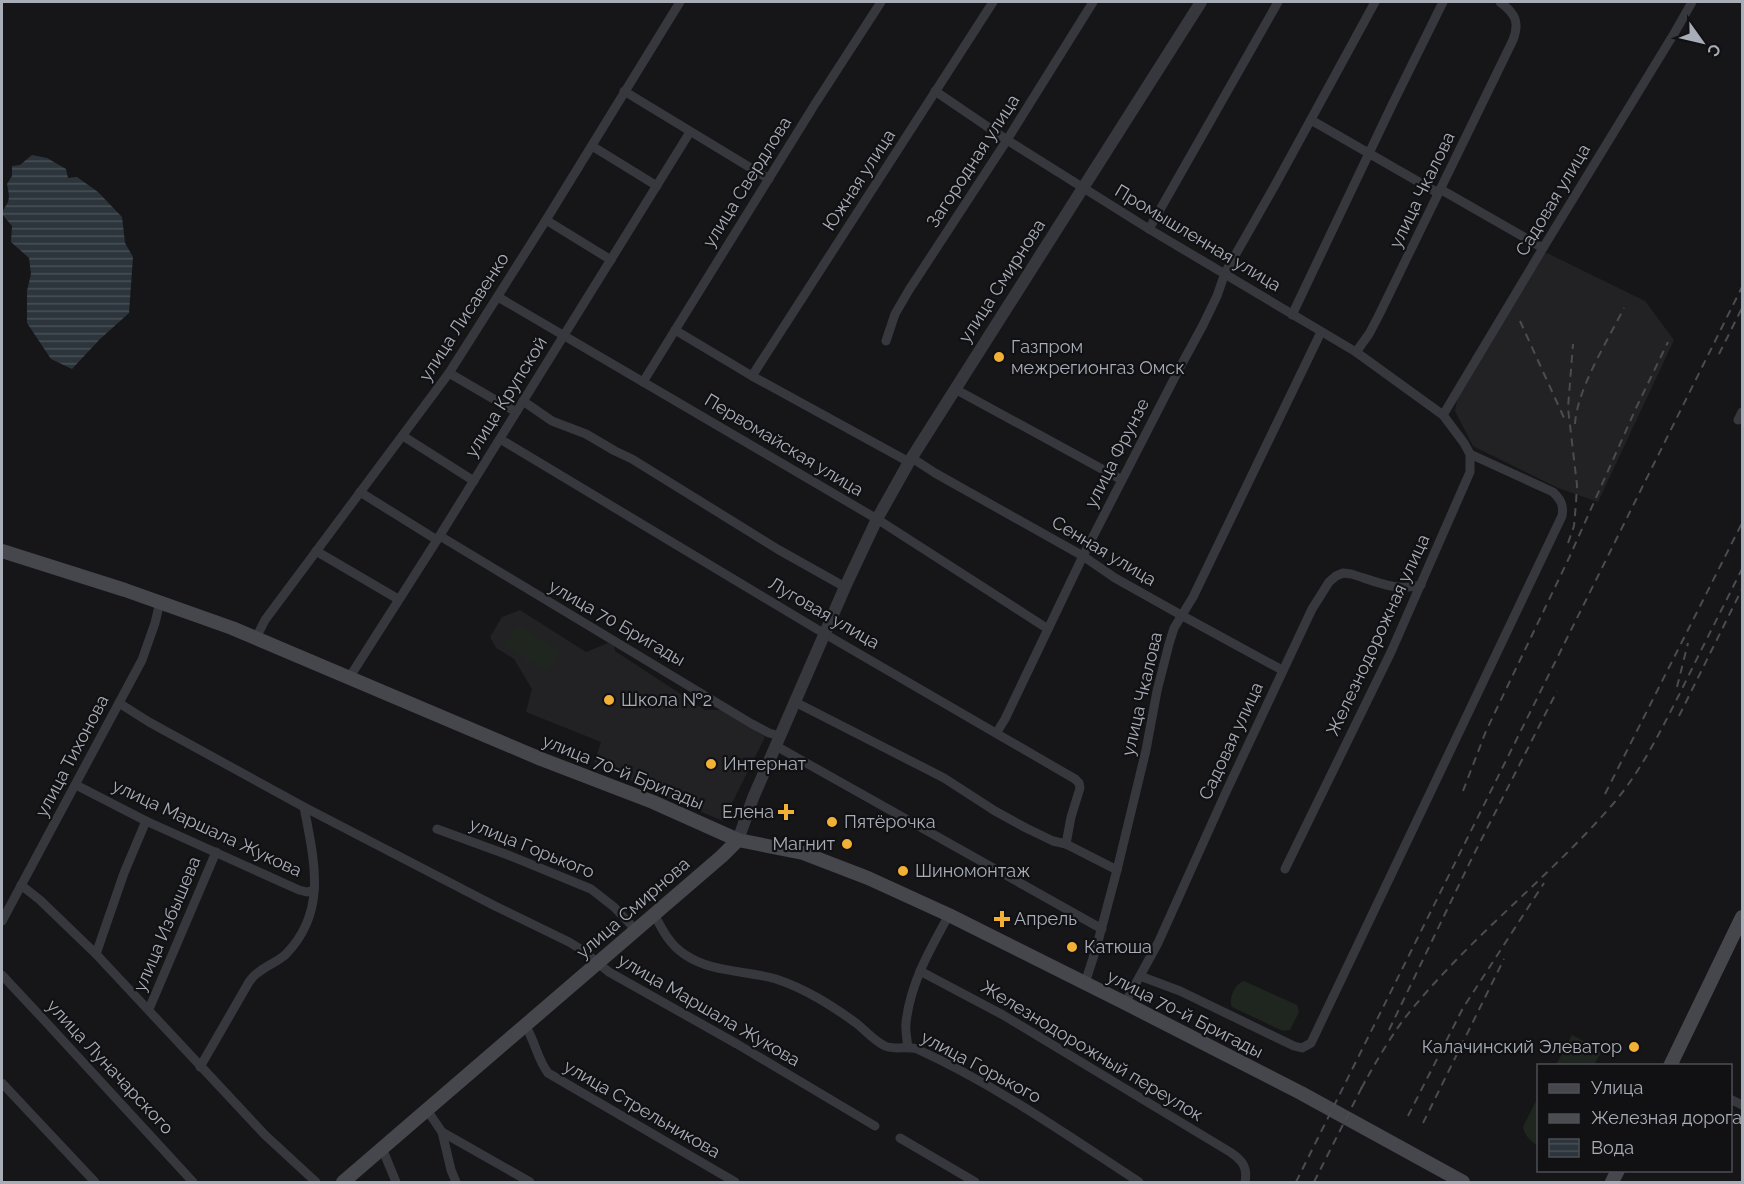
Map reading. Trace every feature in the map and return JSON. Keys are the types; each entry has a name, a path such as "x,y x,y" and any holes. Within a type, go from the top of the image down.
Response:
{"main road":[{"name":"улица 70-й Бригады","path":"2,551 160,602 256,638 541,759 653,802 738,840 794,851 868,878 1085,982 1301,1093 1463,1182"},
{"name":"улица Смирнова","path":"343,1182 738,840"},
{"path":"1671,1064 1741,925"}],"street":[{"name":"улица Лисавенко","path":"256,638 265,620 449,373 680,2"},
{"name":"улица Свердлова","path":"643,382 881,2"},
{"name":"Южная улица","path":"752,376 993,2"},
{"name":"Загородная улица","path":"886,341 895,314 909,290 1007,140 1093,2"},
{"name":"улица Смирнова","path":"738,840 753,798 845,586 877,519 910,460 955,388 1201,2"},
{"path":"1149,229 1278,2"},
{"name":"улица Фрунзе","path":"996,732 1005,718 1083,556 1203,325 1225,273 1375,2"},
{"path":"1292,315 1443,2"},
{"name":"улица Чкалова","path":"1356,352 1378,317 1514,40 1518,29 1516,17 1500,2"},
{"name":"Садовая улица","path":"1443,416 1692,2"},
{"name":"Промышленная улица","path":"935,91 1007,140 1149,229 1356,352 1443,416"},
{"path":"624,92 769,179"},
{"path":"1311,120 1543,248"},
{"name":"улица Крупской","path":"349,678 690,132"},
{"path":"592,146 657,186"},
{"path":"546,220 610,260"},
{"name":"Первомайская улица","path":"498,297 877,519 1048,629"},
{"name":"Сенная улица","path":"675,330 752,376 935,473 1083,556 1116,578 1181,615 1282,670"},
{"name":"улица Чкалова","path":"1085,982 1117,870 1146,750 1157,691 1174,628 1193,597 1321,332"},
{"path":"449,373 516,412"},
{"path":"955,388 1122,480"},
{"path":"523,400 552,421 586,434 642,465 779,550 845,586"},
{"path":"1140,976 1180,991 1294,1046 1302,1048 1311,1043 1562,516 1561,500 1553,492 1470,454 1443,416"},
{"path":"403,436 474,481"},
{"name":"Луговая улица","path":"500,439 825,634 1075,779 1080,788 1066,844"},
{"name":"Железнодорожная улица","path":"1285,869 1391,652 1421,585 1470,472 1470,454"},
{"name":"улица 70 Бригады","path":"360,492 769,733 778,741 1101,929"},
{"path":"316,550 398,599"},
{"name":"Садовая улица","path":"1125,1003 1158,943 1282,670 1312,609 1329,582 1343,573 1398,588 1421,585"},
{"name":"улица Тихонова","path":"2,921 148,645 160,602"},
{"path":"795,702 944,778 1026,828 1053,841 1066,844 1097,862 1117,870"},
{"name":"улица Маршала Жукова","path":"119,703 168,733 304,807 569,942 609,972 875,1126"},
{"name":"улица Маршала Жукова","path":"76,784 146,821 307,892 314,890 314,859 304,807"},
{"path":"96,954 124,873 146,821"},
{"name":"улица Горького","path":"437,829 591,889 614,907 636,930"},
{"name":"улица Избышева","path":"149,1009 216,852"},
{"name":"улица Избышева","path":"21,885 40,900 96,954 265,1135 316,1182"},
{"path":"200,1067 249,982 258,972 283,957 297,942 311,914 314,890"},
{"name":"улица Горького","path":"654,914 673,945 701,964 772,978 794,985 836,1009 886,1046 908,1047 928,1054 1004,1095 1049,1122 1138,1182"},
{"path":"908,1047 906,1026 920,970 949,915"},
{"name":"Железнодорожный переулок","path":"920,970 1003,1015 1230,1152 1244,1164 1245,1182"},
{"name":"улица Луначарского","path":"2,975 193,1182"},
{"name":"улица Стрельникова","path":"525,1025 533,1038 542,1065 548,1073 735,1182"},
{"path":"2,1083 95,1182"},
{"path":"427,1110 442,1132 456,1182"},
{"path":"442,1132 530,1182"},
{"path":"900,1138 975,1182"},
{"path":"382,1148 396,1182"}],"shaded area":[{"path":"1547,253 1645,301 1674,340 1598,502 1558,488 1473,446 1455,411 1458,396 1542,255"},
{"name":"Школа №2","path":"520,610 586,652 608,643 614,646 615,651 705,710 722,710 765,737 723,821 654,792 594,762 601,742 526,712 532,689 514,659 496,648 490,637 502,617"},
{"path":"516,627 522,627 556,648 558,654 549,668 542,669 507,648 507,640"},
{"path":"1244,981 1297,1005 1299,1012 1290,1030 1283,1031 1232,1007 1233,992"},
{"path":"1572,1035 1602,1051 1595,1064 1557,1064"},
{"path":"1537,1099 1537,1145 1528,1138 1523,1127"}],"water":[{"path":"32,155 47,158 66,169 68,178 77,177 98,192 122,217 125,243 133,257 129,313 72,369 51,359 27,323 27,291 31,274 29,258 11,242 12,226 2,214 9,200 7,184 12,176 12,166 20,165"}],"railway":[{"path":"1296,1182 1742,287"},
{"path":"1575,424 1587,380 1624,308"},
{"path":"1719,354 1742,308"},
{"path":"1520,321 1565,420"},
{"path":"1463,791 1486,731 1569,558 1668,342"},
{"path":"1568,543 1574,526 1577,485 1568,408 1573,344"},
{"path":"1605,794 1742,523"},
{"path":"1361,1089 1398,1027 1428,990 1480,936 1588,832 1623,791 1642,764 1658,735 1742,569"},
{"path":"1679,716 1742,589"},
{"path":"1677,687 1688,643"},
{"path":"1389,1030 1471,860 1557,691"},
{"path":"1408,1116 1463,1008 1544,883"},
{"path":"1423,1123 1504,959"},
{"path":"1314,1182 1365,1081"}],"place":[{"name":"Газпром межрегионгаз Омск","path":"999,357"},
{"name":"Школа №2","path":"609,700"},
{"name":"Интернат","path":"711,764"},
{"name":"Елена","path":"786,812"},
{"name":"Пятёрочка","path":"832,822"},
{"name":"Магнит","path":"847,844"},
{"name":"Шиномонтаж","path":"903,871"},
{"name":"Апрель","path":"1002,919"},
{"name":"Катюша","path":"1072,947"},
{"name":"Калачинский Элеватор","path":"1634,1047"}]}
